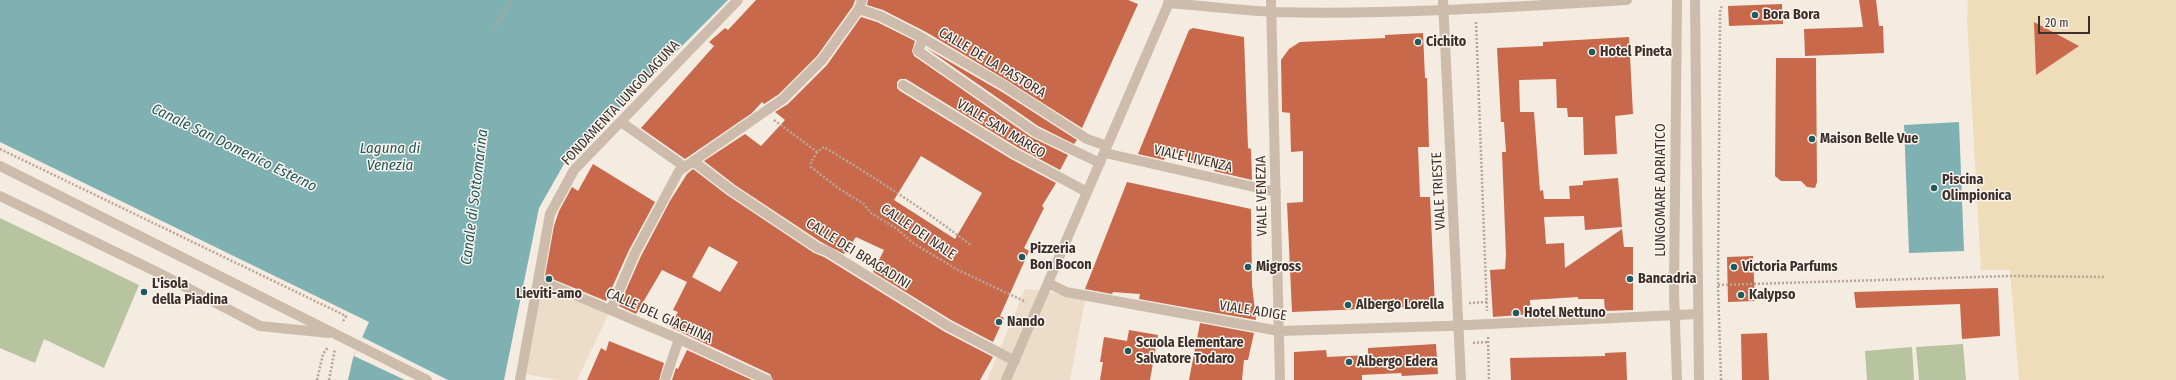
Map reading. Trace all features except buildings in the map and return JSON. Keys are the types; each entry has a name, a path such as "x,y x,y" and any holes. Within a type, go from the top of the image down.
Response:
{"street":[{"name":"FONDAMENTA LUNGOLAGUNA","path":"520,380 550,214 574,170 738,0"},
{"path":"1271,0 1272,12"},
{"path":"1006,380 1169,1 1272,12 1443,5 1476,9 1627,0"},
{"name":"LUNGOMARE ADRIATICO","path":"1677,0 1675,315 1677,380"},
{"path":"1695,0 1697,314 1699,380"},
{"path":"611,309 635,253 679,171 783,99 822,60 860,5"},
{"name":"CALLE DE LA PASTORA","path":"860,5 923,38 1005,86 1086,139 1106,149"},
{"name":"VIALE TRIESTE","path":"1443,5 1460,325 1461,380"},
{"name":"VIALE VENEZIA","path":"1272,12 1280,380"},
{"path":"923,38 918,51 926,58 960,79 1035,132 1100,163"},
{"name":"VIALE SAN MARCO","path":"903,85 1014,154 1087,192"},
{"name":"CALLE DEI BRAGADINI","path":"621,122 731,190 818,248 827,251 948,326 1015,360"},
{"name":"VIALE LIVENZA","path":"1106,149 1276,192"},
{"path":"0,166 427,380"},
{"path":"0,196 159,273 260,326 337,334"},
{"name":"CALLE DEL GIACHINA","path":"539,280 611,309 767,380"},
{"name":"VIALE ADIGE","path":"1048,283 1066,292 1279,331 1460,325 1697,314"},
{"path":"665,380 679,339"}],"path":[{"path":"494,28 512,0"},
{"path":"1721,380 1718,285 1720,12 1722,6"},
{"path":"1476,9 1487,311"},
{"path":"764,112 816,152"},
{"name":"CALLE DEI NALE","path":"972,246 926,211 824,147 816,152 811,162 812,167 838,188 864,204 871,213 898,229 913,243 958,270 986,282 1037,308"},
{"path":"1718,285 2010,276 2106,277"},
{"path":"1463,303 1487,302"},
{"path":"1488,332 1489,380"},
{"path":"317,380 323,354 337,334"},
{"path":"1472,343 1488,342"}],"green space":[{"path":"0,218 139,285 104,368 44,339 35,363 0,348"},
{"path":"1963,344 1966,380 1919,380 1916,347"},
{"path":"1912,347 1914,380 1867,380 1865,351"}],"sand":[{"path":"1968,0 2176,0 2176,380 2019,380 2010,270 1981,270 1967,19"}],"shaded area":[{"path":"539,280 611,309 577,380 558,380 521,373"},
{"path":"1025,289 1045,291 1085,300 1070,380 987,380"}],"water":[{"name":"Laguna di Venezia","path":"0,0 728,0 564,164 539,208 504,380 348,380 353,358 369,322 0,142"},
{"name":"Piscina Olimpionica","path":"1959,122 1964,251 1909,253 1904,125"}],"pier":[{"path":"362,337 448,380 405,380 354,356"}],"place":[{"name":"Bora Bora","path":"1755,15"},
{"name":"Cichito","path":"1418,42"},
{"name":"Hotel Pineta","path":"1592,52"},
{"name":"Maison Belle Vue","path":"1812,139"},
{"name":"Piscina Olimpionica","path":"1934,188"},
{"name":"Pizzeria Bon Bocon","path":"1022,257"},
{"name":"Migross","path":"1248,267"},
{"name":"Victoria Parfums","path":"1734,267"},
{"name":"Lieviti-amo","path":"549,279"},
{"name":"Bancadria","path":"1630,279"},
{"name":"L'isola della Piadina","path":"144,292"},
{"name":"Kalypso","path":"1741,295"},
{"name":"Albergo Lorella","path":"1348,305"},
{"name":"Hotel Nettuno","path":"1516,313"},
{"name":"Nando","path":"999,322"},
{"name":"Scuola Elementare Salvatore Todaro","path":"1128,351"},
{"name":"Albergo Edera","path":"1349,362"}],"water label":[{"name":"Canale San Domenico Esterno","path":"234,148"},
{"name":"Canale di Sottomarina","path":"475,197"}]}
